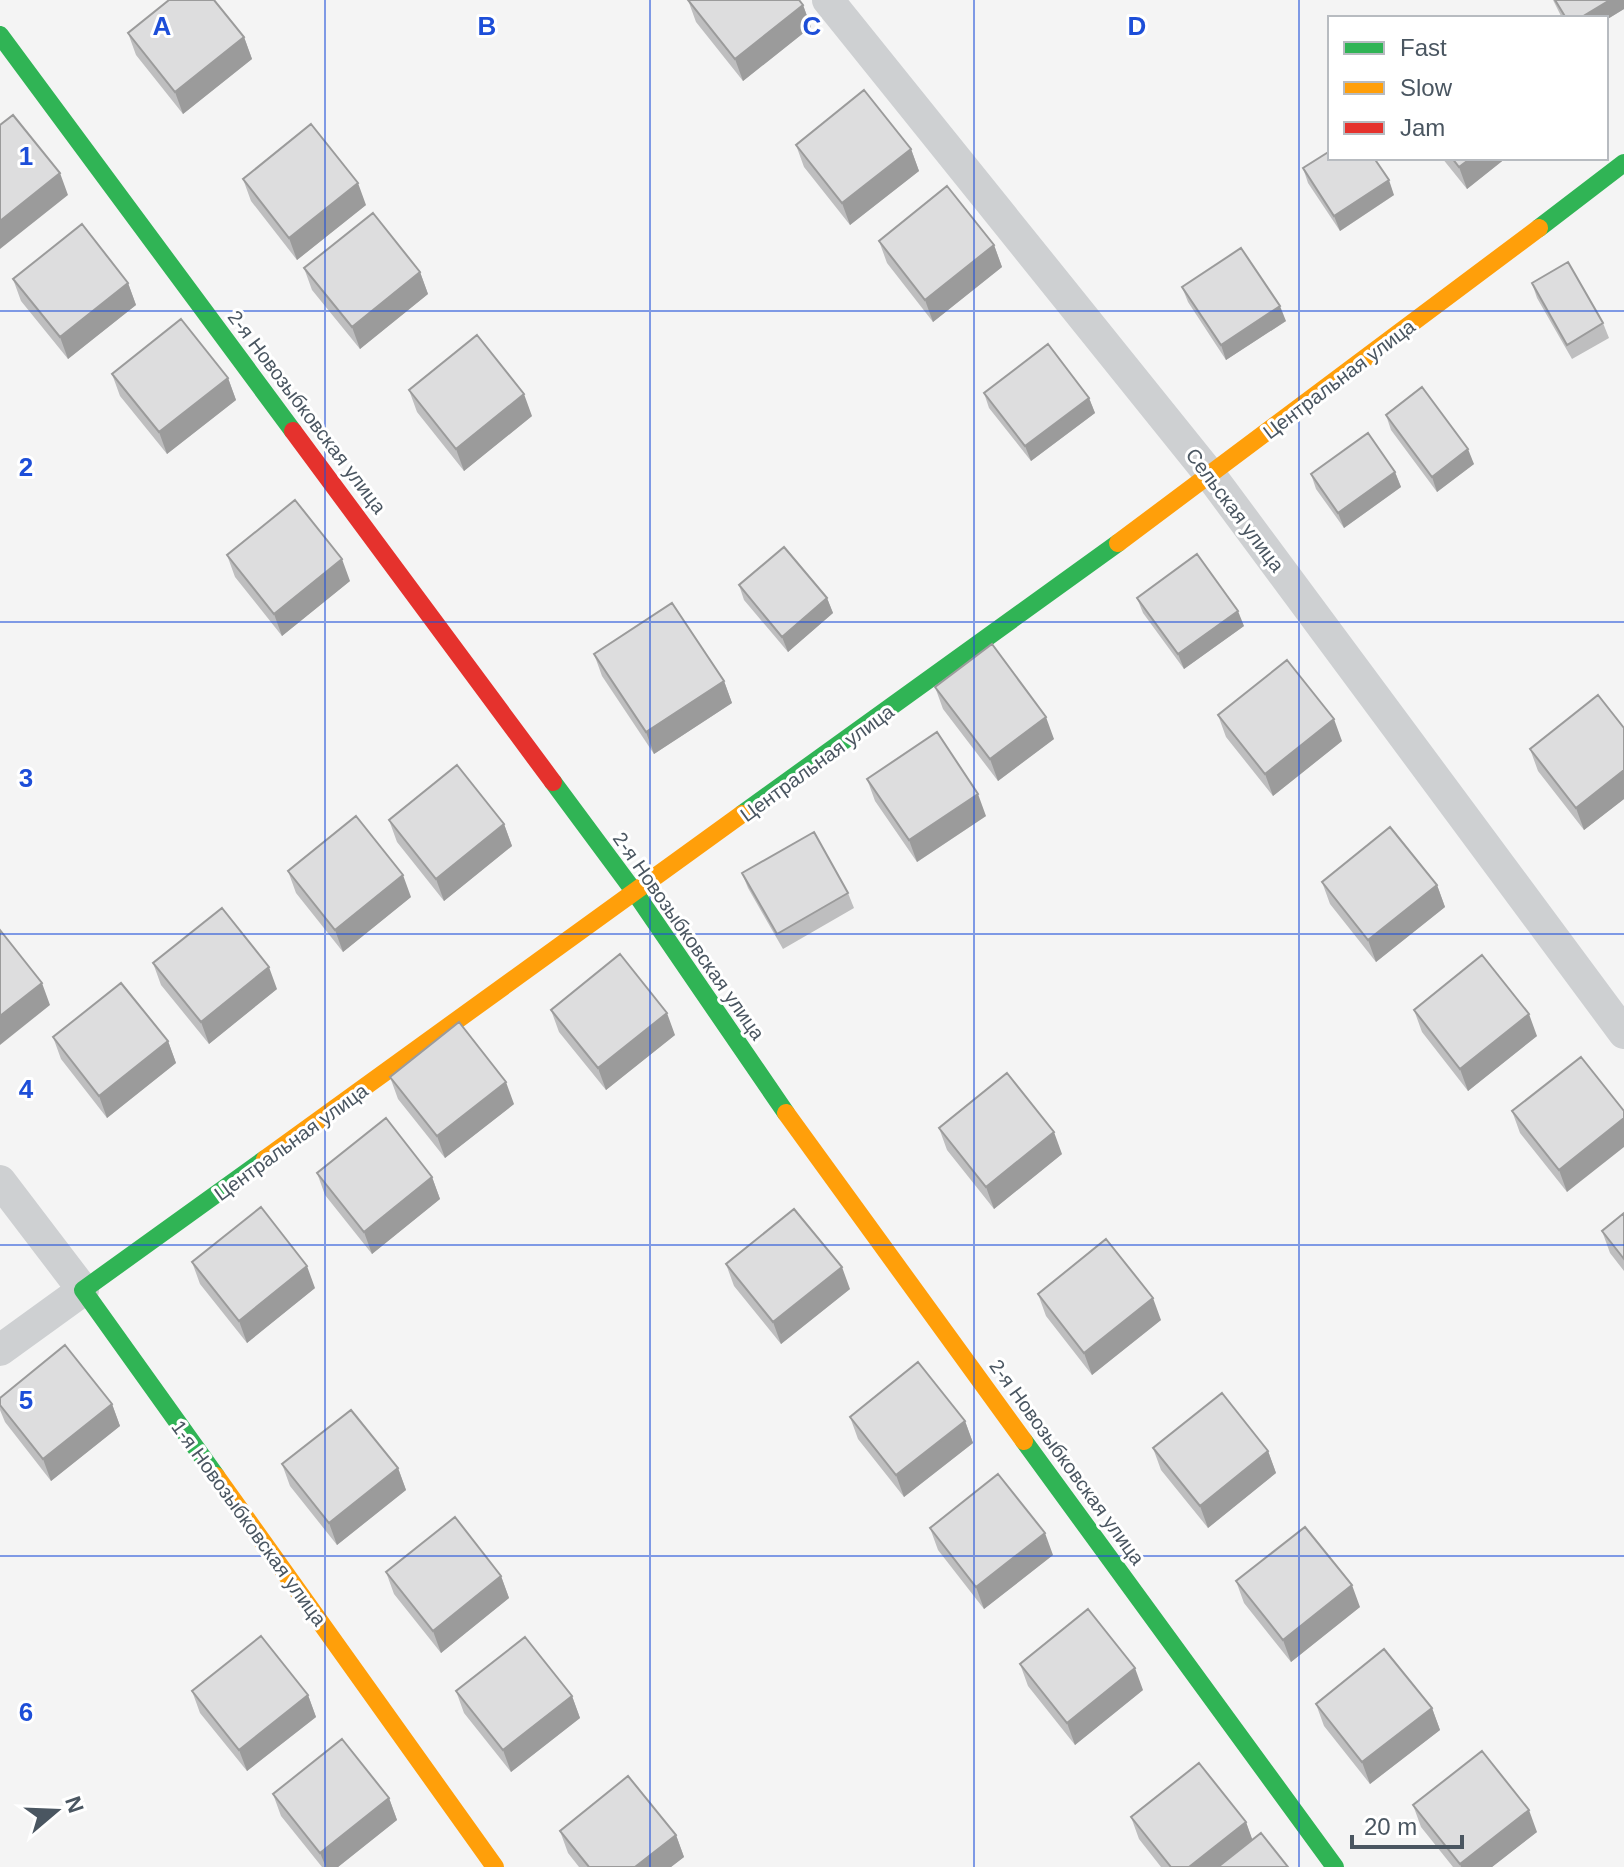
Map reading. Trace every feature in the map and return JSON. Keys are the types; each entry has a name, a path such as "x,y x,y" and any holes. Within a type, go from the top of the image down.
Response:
{"street":[{"name":"Сельская улица","path":"828,0 1211,476 1624,1033"},
{"name":"2-я Новозыбковская улица","path":"0,35 636,894 799,1133 1335,1867"},
{"name":"Центральная улица","path":"0,1350 636,894 1211,476 1624,163"},
{"name":"1-я Новозыбковская улица","path":"0,1181 83,1290 495,1867"}],"building":[{"path":"169,0 214,0 244,37 175,92 128,33"},
{"path":"688,0 799,0 803,5 735,59"},
{"path":"1555,0 1610,0 1583,16 1565,16"},
{"path":"864,90 911,149 842,203 796,145"},
{"path":"13,115 60,173 0,221 0,125"},
{"path":"311,124 358,183 289,238 243,179"},
{"path":"1328,152 1328,160 1375,160 1389,180 1334,216 1303,168"},
{"path":"1454,160 1468,160 1459,167"},
{"path":"947,186 994,245 925,300 879,241"},
{"path":"373,213 420,272 352,327 304,268"},
{"path":"82,224 128,283 60,337 13,279"},
{"path":"1241,248 1280,306 1221,345 1182,287"},
{"path":"1568,262 1603,323 1567,345 1532,283"},
{"path":"181,319 228,378 159,432 112,374"},
{"path":"477,335 524,394 456,449 409,390"},
{"path":"1048,344 1089,398 1025,446 984,393"},
{"path":"1422,387 1468,449 1432,477 1386,415"},
{"path":"1368,433 1395,472 1338,513 1311,474"},
{"path":"295,500 342,559 274,614 227,555"},
{"path":"784,547 827,598 782,637 739,585"},
{"path":"1197,554 1238,611 1178,654 1137,598"},
{"path":"672,603 724,681 646,732 594,654"},
{"path":"992,644 1046,717 990,759 935,687"},
{"path":"1287,660 1334,719 1265,774 1218,715"},
{"path":"1598,695 1624,728 1624,770 1576,808 1530,749"},
{"path":"937,732 978,794 909,840 867,779"},
{"path":"457,765 504,824 436,879 389,820"},
{"path":"356,816 403,875 335,930 288,871"},
{"path":"1390,827 1437,885 1368,940 1322,882"},
{"path":"814,832 848,893 777,934 742,873"},
{"path":"222,908 269,967 201,1022 153,963"},
{"path":"0,930 42,983 0,1016"},
{"path":"620,954 667,1013 598,1068 551,1010"},
{"path":"1482,955 1529,1014 1460,1069 1414,1010"},
{"path":"121,983 168,1041 99,1096 53,1037"},
{"path":"459,1022 506,1082 437,1136 390,1077"},
{"path":"1581,1057 1624,1111 1624,1118 1559,1170 1512,1111"},
{"path":"1007,1073 1054,1132 986,1187 939,1128"},
{"path":"386,1118 432,1177 364,1232 317,1173"},
{"path":"261,1207 307,1266 239,1321 192,1262"},
{"path":"794,1209 842,1267 773,1322 726,1264"},
{"path":"1624,1213 1624,1259 1602,1231"},
{"path":"1106,1239 1153,1298 1084,1353 1038,1294"},
{"path":"65,1345 112,1404 43,1459 0,1405 0,1398"},
{"path":"918,1362 965,1421 896,1475 850,1417"},
{"path":"1222,1393 1268,1451 1200,1506 1153,1448"},
{"path":"351,1410 398,1468 329,1523 282,1464"},
{"path":"998,1474 1045,1533 976,1587 930,1528"},
{"path":"455,1517 501,1576 433,1631 386,1572"},
{"path":"1305,1527 1352,1585 1283,1640 1236,1581"},
{"path":"1088,1609 1135,1668 1067,1723 1020,1664"},
{"path":"261,1636 308,1695 239,1750 192,1691"},
{"path":"525,1637 572,1696 503,1750 456,1691"},
{"path":"1384,1649 1432,1708 1362,1762 1316,1704"},
{"path":"342,1739 389,1798 320,1853 273,1794"},
{"path":"1482,1751 1529,1810 1460,1864 1413,1805"},
{"path":"1199,1763 1246,1822 1189,1867 1171,1867 1131,1817"},
{"path":"628,1776 676,1835 635,1867 589,1867 560,1831"},
{"path":"1261,1833 1288,1867 1218,1867"}],"traffic: fast":[{"path":"0,35 293,431"},
{"path":"1539,228 1624,163"},
{"path":"742,814 1118,543"},
{"path":"553,782 636,894 786,1113"},
{"path":"216,1476 83,1290 265,1159"},
{"path":"1024,1441 1335,1867"}],"traffic: slow":[{"path":"1118,543 1539,228"},
{"path":"265,1159 742,814"},
{"path":"786,1113 1024,1441"},
{"path":"216,1476 495,1867"}],"traffic: jam":[{"path":"293,431 553,782"}]}
